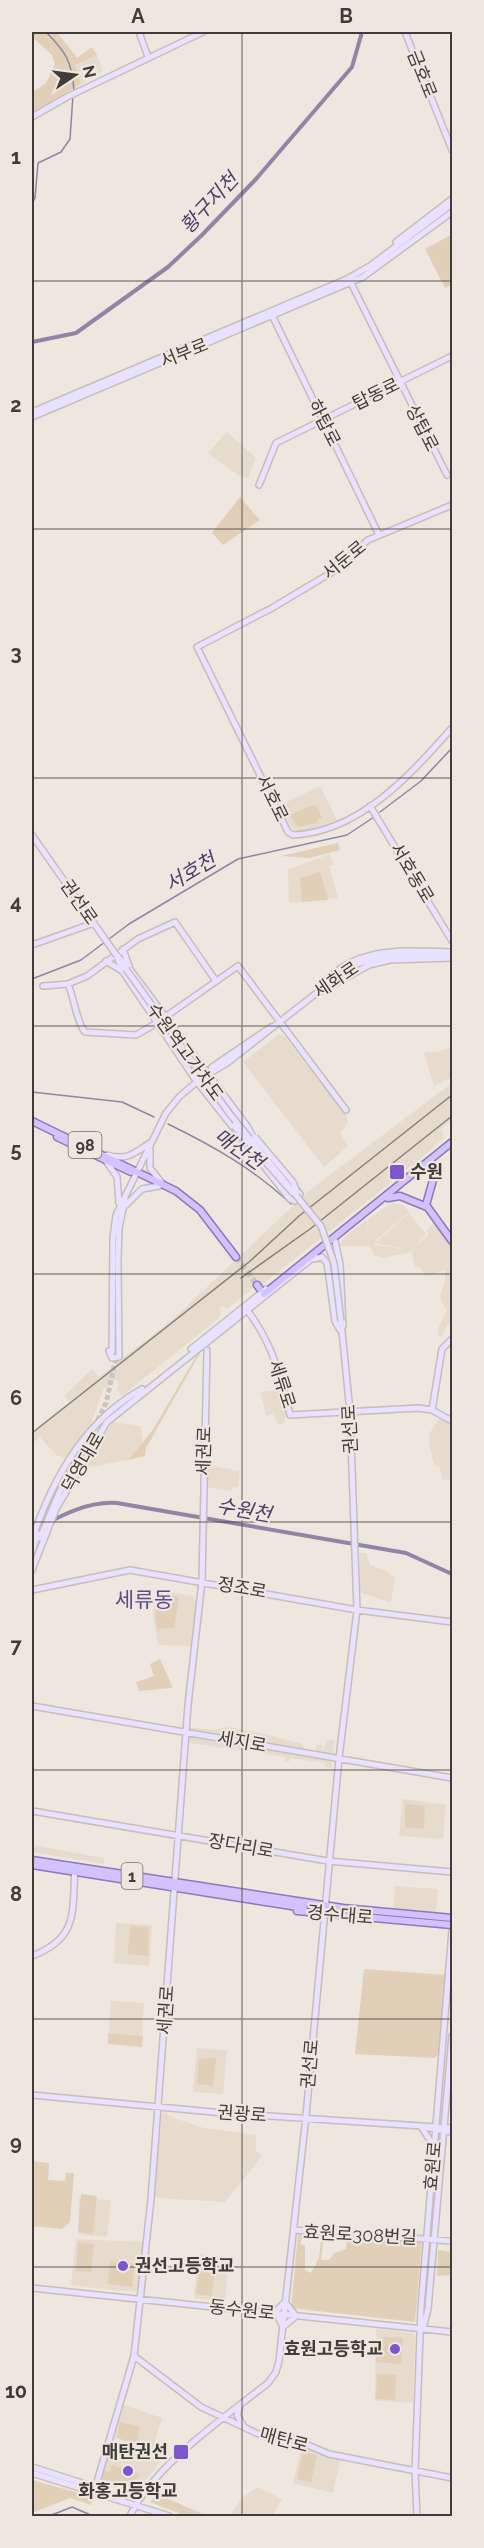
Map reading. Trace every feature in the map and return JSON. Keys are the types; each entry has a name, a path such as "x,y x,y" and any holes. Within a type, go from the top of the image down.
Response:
{"main road":[{"name":"98","path":"32,1123 163,1186 200,1210 235,1258"},
{"name":"덕영대로","path":"312,1257 453,1142"},
{"name":"덕영대로","path":"431,1162 453,1147"},
{"path":"427,1208 426,1201 434,1179 431,1162"},
{"name":"덕영대로","path":"260,1294 335,1241 397,1189"},
{"path":"397,1189 407,1199 420,1199 430,1192"},
{"path":"388,1198 394,1195 427,1208 453,1241"},
{"name":"경수대로","path":"32,1860 305,1907 323,1915 453,1925"},
{"name":"경수대로","path":"32,1864 75,1869"},
{"name":"경수대로","path":"305,1907 324,1905 453,1918"}],"street":[{"path":"139,32 148,57"},
{"path":"32,117 67,97 203,32"},
{"name":"금호로","path":"405,32 453,150"},
{"name":"서부로","path":"32,412 335,286 371,268 453,203"},
{"name":"서부로","path":"335,286 351,283 363,277 453,212"},
{"name":"상탑로","path":"351,283 447,475"},
{"name":"서부로","path":"32,417 271,312"},
{"name":"하탑로","path":"271,312 379,535"},
{"name":"탑동로","path":"259,485 276,443 453,356"},
{"name":"서둔로","path":"197,647 272,608 334,571 355,550 379,535 453,505"},
{"name":"서호로","path":"197,647 288,832 293,835 330,829 372,808 417,767 453,728"},
{"name":"서호동로","path":"372,808 453,941"},
{"name":"권선로","path":"32,835 126,969"},
{"path":"43,986 68,984 87,976 138,939 175,922 216,981"},
{"path":"32,945 94,923"},
{"path":"123,949 126,969 157,1023 197,1082 286,1188 299,1197"},
{"name":"세화로","path":"121,1207 115,1352 113,1238 121,1207 126,1192 166,1113 197,1082 350,967 366,960 389,956 451,955"},
{"path":"106,961 126,969 201,1066 212,1071"},
{"path":"165,1017 238,966 346,1110"},
{"name":"수원역고가차도","path":"126,969 229,1113 321,1226 331,1250 341,1321"},
{"path":"68,984 78,1010 78,1022 85,1032 136,1035 157,1023"},
{"path":"212,1071 214,1084 293,1182 299,1197"},
{"path":"212,1071 214,1084"},
{"path":"216,1103 290,1199 295,1201 300,1194 254,1139 247,1126"},
{"path":"105,1157 131,1156 151,1142"},
{"path":"121,1207 142,1189 163,1186 150,1168 148,1158 151,1142"},
{"path":"105,1157 117,1177 121,1207"},
{"path":"335,1241 339,1258 345,1319 342,1333"},
{"path":"312,1257 322,1257 328,1265 335,1321 342,1333"},
{"path":"328,1265 331,1260 339,1258"},
{"path":"113,1287 109,1352 115,1359 120,1352 118,1259"},
{"name":"덕영대로","path":"32,1561 48,1513 90,1451 99,1432 117,1412 191,1351 213,1338 260,1294"},
{"name":"덕영대로","path":"32,1552 79,1442 111,1409 155,1380 245,1310"},
{"name":"세류로","path":"245,1310 268,1341 286,1392 290,1415 419,1408 432,1410 453,1420"},
{"name":"권선로","path":"129,2517 135,2505 163,2471 274,2376 279,2361 306,2116 328,1861 357,1610 350,1412 341,1321"},
{"path":"208,1391 213,1338"},
{"path":"432,1410 442,1349 453,1339"},
{"path":"207,1350 208,1391"},
{"name":"세권로","path":"92,2491 134,2356 159,2107 192,1655 202,1581 208,1391"},
{"path":"93,1427 92,1435 99,1432"},
{"path":"79,1442 83,1440 90,1442 90,1451"},
{"path":"48,1513 80,1453"},
{"name":"덕영대로","path":"32,1570 40,1533"},
{"name":"정조로","path":"32,1590 130,1570 357,1610 453,1622"},
{"name":"세지로","path":"32,1706 453,1778"},
{"name":"장다리로","path":"32,1811 328,1861 453,1872"},
{"path":"32,1956 51,1947 67,1933 72,1914 75,1869"},
{"name":"효원로","path":"417,2517 415,2472 427,2239 453,1931"},
{"name":"효원로","path":"422,2330 428,2309 453,2036"},
{"name":"권광로","path":"32,2095 453,2130"},
{"path":"434,2147 430,2136 421,2126 432,2119 438,2111"},
{"name":"효원로308번길","path":"294,2230 453,2241"},
{"name":"동수원로","path":"32,2288 453,2332"},
{"path":"285,2302 296,2316 283,2327 275,2313 285,2302"},
{"name":"매탄로","path":"134,2356 201,2407 262,2436 287,2437 329,2454 453,2478"},
{"path":"241,2404 237,2415 244,2426"},
{"path":"32,2467 85,2484 92,2491"},
{"path":"32,2475 92,2491 169,2517"}],"shaded area":[{"path":"32,32 57,32 77,58 92,47 97,55 75,65 81,84 32,113 32,93 46,83 55,64 52,55 32,37"},
{"path":"97,55 103,71 81,84 75,65"},
{"path":"451,235 452,285 445,288 425,249"},
{"path":"227,432 256,458 248,478 238,475 208,453"},
{"path":"240,497 260,520 223,545 212,533"},
{"path":"320,786 338,822 303,832 292,829 281,805"},
{"path":"312,805 316,806 322,817 317,820 317,823 298,827 290,815"},
{"path":"338,843 340,850 310,858 281,856"},
{"path":"329,854 334,864 329,866 338,898 289,903 288,870"},
{"path":"320,872 328,900 302,902 300,878"},
{"path":"279,1034 284,1036 346,1115 348,1123 340,1133 348,1146 324,1167 243,1062"},
{"path":"452,1047 452,1077 434,1086 424,1052 437,1052"},
{"path":"452,1083 452,1120 441,1129 444,1138 419,1160 262,1285 259,1283 227,1309 223,1306 219,1309 221,1313 219,1318 122,1396 118,1391 119,1383 116,1379 104,1388 90,1426 66,1458 58,1456 41,1436 32,1444 32,1432 69,1402 65,1395 92,1369 99,1377 173,1319 311,1189"},
{"path":"392,1203 402,1204 409,1212 375,1241 374,1245 410,1250 375,1243 409,1213 426,1234 412,1249 429,1234 426,1231 434,1224 452,1246 452,1321 447,1325 442,1337 438,1335 439,1326 447,1310 440,1295 445,1282 445,1270 425,1276 420,1267 415,1267 412,1252 383,1258 374,1255 370,1246 339,1246 345,1236 367,1220 367,1236 368,1219"},
{"path":"200,1353 146,1448 145,1456 128,1460 152,1431"},
{"path":"281,1389 287,1413 283,1425 278,1424 273,1414 266,1416 261,1392"},
{"path":"439,1419 452,1424 452,1479 442,1480 440,1467 434,1465 429,1442 429,1434"},
{"path":"113,1422 140,1426 143,1441 128,1460 83,1468"},
{"path":"206,1465 240,1471 238,1487 233,1487 232,1491 204,1487"},
{"path":"360,1553 366,1553 370,1565 386,1571 395,1578 391,1603 360,1592"},
{"path":"159,1590 193,1596 196,1600 191,1646 158,1645 153,1613"},
{"path":"162,1595 179,1597 174,1628 158,1629 156,1612"},
{"path":"160,1659 173,1688 139,1691 136,1682 154,1676 150,1664"},
{"path":"187,1727 213,1730 228,1727 261,1733 302,1744 306,1751 316,1752 316,1745 322,1745 322,1751 327,1741 334,1739 332,1768 325,1767 325,1763 290,1758 289,1762 285,1761 285,1757 188,1743 190,1731"},
{"path":"403,1799 446,1805 443,1839 399,1836"},
{"path":"408,1804 425,1806 424,1829 405,1827 405,1807"},
{"path":"32,1845 104,1858 104,1864 32,1852"},
{"path":"395,1886 438,1889 436,1914 393,1911"},
{"path":"116,1923 152,1925 149,1966 114,1963"},
{"path":"131,1926 149,1927 148,1956 127,1954"},
{"path":"364,1969 447,1975 441,2050 435,2058 355,2054"},
{"path":"111,2001 144,2003 142,2036 109,2033"},
{"path":"108,2033 143,2036 142,2047 108,2044"},
{"path":"197,2048 227,2051 223,2094 193,2092"},
{"path":"216,2058 213,2086 197,2084 199,2059"},
{"path":"165,2112 171,2117 204,2128 256,2135 256,2150 262,2156 225,2202 158,2198 153,2194 162,2113"},
{"path":"32,2161 49,2163 48,2180 65,2181 66,2173 74,2173 70,2222 62,2229 32,2226"},
{"path":"81,2194 97,2196 93,2234 78,2232"},
{"path":"79,2198 111,2200 107,2237 78,2234"},
{"path":"302,2232 422,2241 415,2322 291,2308 298,2234","holes":["305,2233 317,2235 321,2239 319,2258 311,2273 305,2270 305,2246 300,2244","324,2234 347,2236 346,2249 334,2253 329,2260 321,2260"]},
{"path":"76,2239 143,2242 138,2292 104,2289 105,2280 103,2289 71,2285"},
{"path":"78,2242 94,2244 91,2272 76,2271"},
{"path":"438,2250 452,2252 452,2275 437,2276"},
{"path":"198,2254 229,2257 225,2301 194,2298"},
{"path":"201,2256 216,2258 212,2296 196,2294"},
{"path":"110,2261 135,2264 132,2287 108,2284"},
{"name":"효원고등학교","path":"376,2329 412,2333 415,2336 413,2403 375,2401"},
{"path":"383,2337 403,2338 401,2364 376,2362 376,2349 382,2349"},
{"path":"377,2374 396,2375 395,2400 376,2399"},
{"path":"124,2405 162,2418 152,2450 114,2438"},
{"path":"120,2422 140,2427 137,2443 117,2438"},
{"name":"화홍고등학교","path":"113,2442 161,2461 134,2495 99,2482"},
{"path":"302,2445 340,2460 333,2493 293,2483"},
{"path":"303,2451 317,2456 311,2482 297,2479"},
{"path":"112,2465 140,2474 129,2490 101,2481 104,2471 109,2472"},
{"path":"32,2480 93,2497 91,2505 70,2498 32,2513"},
{"path":"258,2487 282,2499 272,2516 229,2516 243,2497"},
{"path":"157,2494 207,2516 186,2516 150,2502"}],"waterway":[{"path":"46,32 66,57 74,90"},
{"name":"황구지천","path":"32,342 76,333 168,267 256,179 352,67 362,32"},
{"path":"32,204 35,198 38,163 61,152 70,139 73,95"},
{"name":"서호천","path":"380,812 421,781 452,748"},
{"name":"서호천","path":"32,979 81,960 129,924 238,859 347,835 374,817"},
{"name":"매산천","path":"32,1092 122,1102 154,1117"},
{"name":"매산천","path":"168,1124 232,1159 277,1191 291,1204"},
{"name":"수원천","path":"32,1531 83,1507 117,1503 406,1553 452,1574"},
{"path":"49,2516 72,2507 93,2516"}],"tunnel":[{"path":"236,1257 257,1285"},
{"path":"81,1454 106,1403 117,1354"},
{"path":"304,1906 341,1910"},
{"path":"400,1917 452,1921"}],"railway":[{"path":"32,1433 249,1262 299,1216 452,1095"},
{"path":"241,1278 310,1229 452,1116"}],"place":[{"name":"수원","path":"397,1172"},
{"name":"권선고등학교","path":"123,2266"},
{"name":"효원고등학교","path":"395,2349"},
{"name":"매탄권선","path":"181,2452"},
{"name":"화홍고등학교","path":"128,2471"}],"district":[{"name":"세류동","path":"144,1600"}]}
